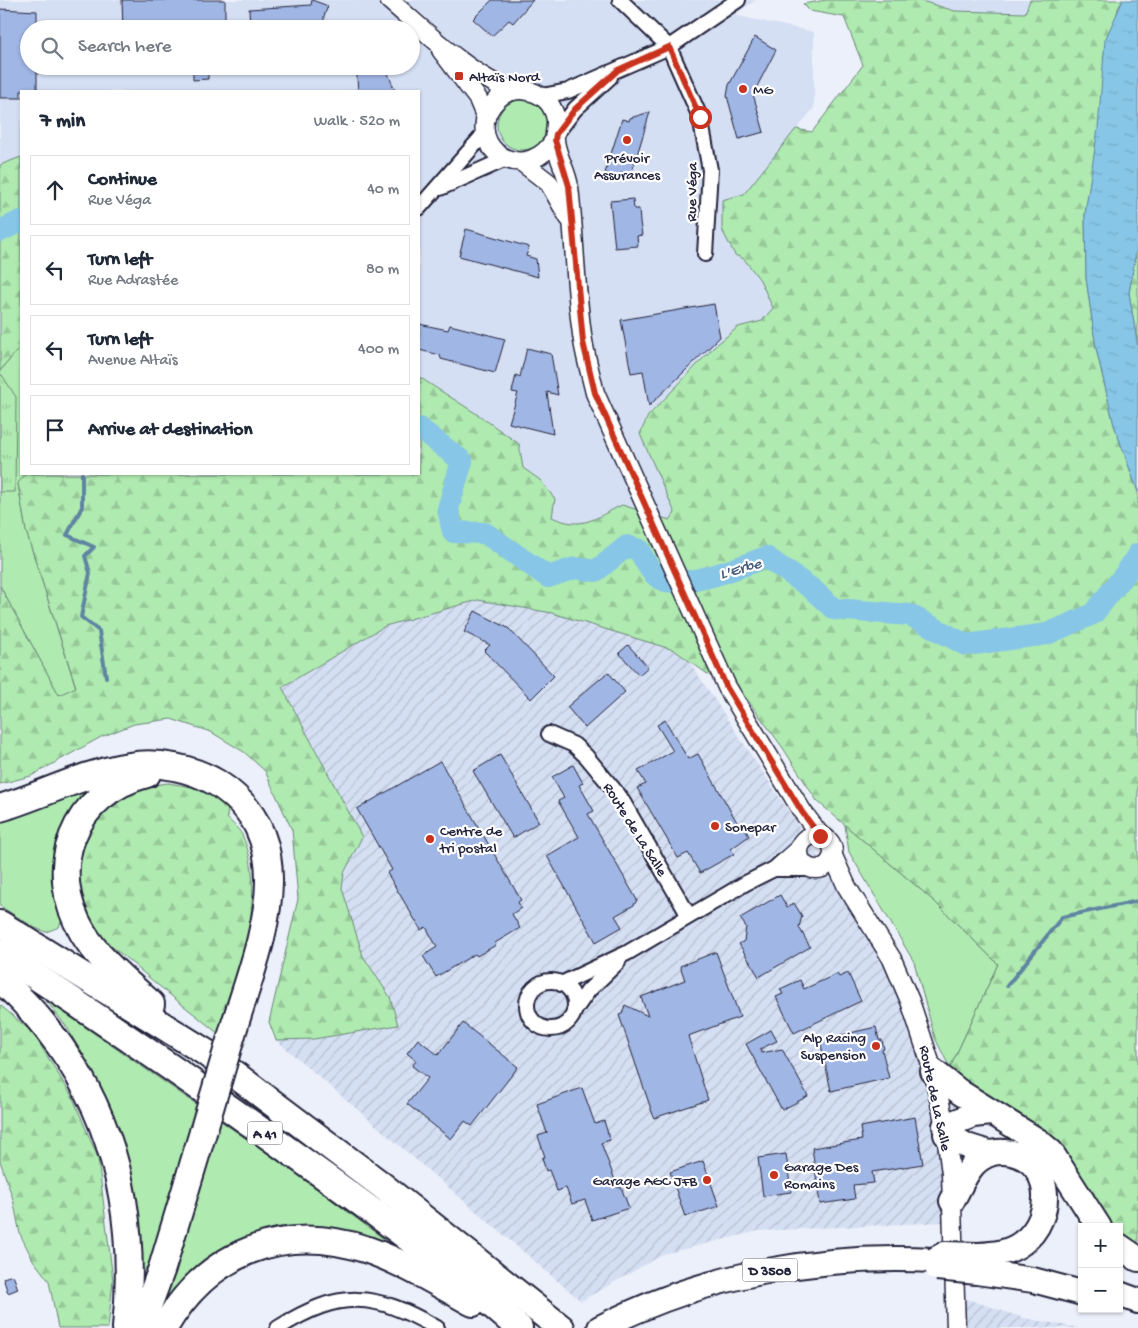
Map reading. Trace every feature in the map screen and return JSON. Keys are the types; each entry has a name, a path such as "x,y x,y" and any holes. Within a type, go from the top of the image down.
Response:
{"highway":[{"path":"0,808 118,768 152,764 187,772 212,781 239,800 256,823 268,858 270,886 265,920 162,1268 147,1328"},
{"path":"187,772 168,770 142,775 123,782 100,798 86,812 77,826 68,848 65,878 72,912 94,949 116,972 205,1052"},
{"name":"A 41","path":"0,924 205,1052 380,1184 562,1328"},
{"name":"A 41","path":"0,953 193,1082 333,1182 461,1277 519,1328"},
{"path":"0,979 42,1023 72,1063 96,1107 112,1148 121,1184 127,1224 129,1279 126,1328"},
{"path":"933,1071 991,1113 1038,1141 1051,1152 1096,1223"},
{"path":"978,1263 1023,1243 1040,1221 1045,1204 1046,1187 1041,1174 1021,1155 1011,1152 989,1153 967,1146 946,1130 972,1114 991,1113"},
{"path":"952,1201 973,1165 989,1153"},
{"path":"164,1328 178,1306 196,1285 224,1262 245,1251 270,1243 308,1240 356,1247 386,1257 519,1328"},
{"path":"1123,1249 1138,1259"},
{"name":"D 3508","path":"614,1326 672,1297 757,1273 796,1266 859,1259 933,1264 978,1263 1032,1271 1078,1282"},
{"name":"D 3508","path":"978,1263 1078,1292"},
{"path":"140,1328 162,1268"},
{"path":"1123,1295 1138,1301"},
{"path":"1123,1305 1138,1310"}],"street":[{"path":"389,0 412,20"},
{"path":"620,0 669,47"},
{"path":"542,96 568,91 669,47 738,0"},
{"path":"420,27 497,86 512,91"},
{"path":"432,38 478,99 492,149 549,183 571,223"},
{"name":"Rue Véga","path":"669,47 700,117 710,170 705,254"},
{"path":"437,190 514,161 536,159 548,151 555,137 575,109 618,70"},
{"path":"420,207 437,190 486,126 491,106 500,96 512,91 527,90 542,96 553,109 557,125 555,137 569,186 583,342 595,393 727,688 802,812 820,836 831,843 833,856 831,862 816,869 774,869"},
{"name":"Route de La Salle","path":"549,734 574,745 586,756 616,793 689,916"},
{"path":"802,812 800,859 816,869"},
{"path":"627,953 588,991 566,1023 554,1029 538,1025 528,1014 527,1000 534,988 547,982 561,984 627,953 774,869 802,843 812,836 820,836"},
{"name":"Route de La Salle","path":"833,856 847,887 892,959 910,1001 933,1071 946,1130 952,1201 956,1328"},
{"name":"Route de La Salle","path":"816,869 847,887"},
{"path":"561,984 572,996 574,1011"},
{"path":"278,1328 318,1306 356,1299 400,1308 437,1328"}],"shaded area":[{"path":"0,0 756,0 734,15 814,32 814,108 744,194 735,255 744,259 760,280 773,308 762,321 738,327 715,347 648,415 640,434 676,513 670,520 622,505 582,524 568,524 552,516 555,506 540,480 523,468 519,444 480,416 420,378 420,90 20,90 20,157 0,165"},
{"path":"918,0 1030,0 1025,13 955,11"},
{"path":"478,600 552,613 628,634 674,650 689,661 852,907 905,1004 935,1110 946,1222 758,1231 664,1254 581,1301 276,1040 314,1039 397,1025 390,997 363,956 342,888 344,873 362,837 282,687 385,626"},
{"path":"967,1299 1024,1318 1079,1328 955,1328"}],"green space":[{"path":"826,0 918,0 955,11 1025,13 1030,0 1123,0 1118,8 1085,214 1086,278 1096,348 1114,425 1138,492 1138,1250 1123,1237 1123,1223 1108,1223 990,1101 950,1068 998,964 935,902 817,801 783,748 747,699 720,683 674,650 552,613 478,600 385,626 282,687 362,837 344,873 342,888 363,956 390,997 398,1025 314,1039 276,1040 269,1022 298,899 292,830 265,771 244,752 211,732 171,719 134,724 101,737 31,776 0,784 0,586 59,695 76,687 26,531 18,483 25,475 420,475 420,378 480,416 519,444 523,468 540,480 555,499 552,517 572,523 580,523 596,518 622,505 670,520 675,513 640,434 648,416 715,346 738,327 762,321 773,308 760,280 744,259 735,255 722,230 722,200 744,194 796,129 812,132 863,65 844,17 810,11 803,4"},
{"path":"522,100 531,102 542,111 547,125 545,134 536,145 522,150 513,148 502,139 497,125 499,116 508,105"},
{"path":"20,157 20,347 0,371 0,165"},
{"path":"1138,241 1138,348 1129,293"},
{"path":"20,347 20,475 25,475 18,484 26,531 76,688 59,695 0,586 0,371"},
{"path":"0,375 2,375 16,397 15,492 0,492"},
{"path":"117,774 59,927 46,932 35,928 0,906 0,814"},
{"path":"168,783 192,787 228,803 227,818 242,835 250,858 253,882 248,935 220,1035 103,938 88,914 80,888 79,874 82,847 93,822 101,812 120,797 131,792"},
{"path":"845,825 935,902 998,964 950,1068 935,1038 914,962 849,852"},
{"path":"46,1000 303,1178 418,1265 293,1233 158,1323 214,1133 152,1260 142,1273 115,1124 92,1073 68,1029"},
{"path":"0,1005 33,1033 73,1098 98,1158 113,1280 108,1328 58,1328 49,1281 33,1260 20,1234 13,1199 0,1161"}],"water":[{"path":"1123,0 1138,0 1138,241 1129,293 1138,348 1138,492 1114,425 1096,348 1086,278 1085,214 1098,128 1105,40"}],"building":[{"path":"122,0 225,0 225,20 123,20"},
{"path":"312,0 328,6 324,20 250,20 249,9 311,5"},
{"path":"492,0 533,0 513,23 509,20 492,36 473,19"},
{"path":"0,9 37,11 37,20 20,20 20,75 37,75 37,90 20,90 20,98 0,98"},
{"name":"MG","path":"755,37 776,50 753,94 764,132 739,139 727,96 729,85"},
{"path":"193,75 208,75 208,79 193,80"},
{"path":"357,75 389,75 395,90 358,90"},
{"path":"650,112 631,175 621,172 620,177 605,173 622,119 629,121 630,118"},
{"path":"633,199 634,209 639,209 642,235 637,236 638,246 615,248 610,201"},
{"path":"466,229 529,247 526,256 536,259 538,277 459,256"},
{"path":"714,304 720,337 649,406 643,371 631,373 621,320"},
{"path":"420,324 448,330 450,325 505,339 495,373 441,359 440,355 420,350"},
{"path":"527,348 551,354 558,395 547,392 553,434 509,423 518,393 512,392 516,375 520,377"},
{"path":"475,611 508,628 554,676 531,699 484,651 490,645 464,632"},
{"path":"628,645 648,667 639,675 619,653"},
{"path":"608,672 625,692 585,728 567,707"},
{"path":"665,720 688,759 698,754 738,824 741,822 749,836 731,849 734,854 700,873 688,853 678,858 637,788 646,784 638,771 673,751 657,725"},
{"path":"500,755 539,822 513,838 473,771"},
{"name":"Centre de tri postal","path":"440,761 521,900 518,902 521,908 512,914 520,928 495,943 496,945 477,956 475,954 436,977 423,956 437,947 426,927 421,930 387,873 392,870 357,809"},
{"path":"573,765 583,783 579,785 594,811 588,814 637,900 634,905 615,916 622,927 596,942 547,856 579,837 558,801 564,798 552,777"},
{"path":"780,895 787,907 794,903 802,916 799,927 810,947 759,977 739,944 744,941 746,927 740,918"},
{"path":"716,952 740,1017 688,1036 708,1100 654,1118 619,1015 622,1014 625,1005 648,1016 641,997 685,980 680,966"},
{"path":"848,973 861,1001 794,1033 776,997 783,994 780,989 800,980 804,989 837,974 839,977"},
{"path":"463,1023 518,1067 472,1126 465,1121 451,1139 407,1104 428,1078 412,1066 416,1061 407,1053 418,1039 438,1055"},
{"path":"876,1027 879,1040 882,1040 884,1049 882,1050 889,1078 831,1091 820,1040"},
{"path":"771,1030 777,1041 760,1049 761,1053 782,1049 808,1096 782,1110 746,1044"},
{"path":"582,1088 595,1124 604,1121 610,1140 601,1143 618,1188 621,1187 629,1208 592,1220 585,1200 572,1204 566,1188 557,1191 549,1170 546,1171 542,1158 545,1157 538,1136 547,1133 537,1104"},
{"path":"915,1117 923,1164 872,1172 874,1183 853,1185 855,1199 820,1204 812,1148 862,1140 860,1127"},
{"name":"Garage Des Romains","path":"786,1154 791,1192 763,1196 758,1158"},
{"path":"703,1161 719,1206 685,1217 670,1172"},
{"path":"13,1275 18,1289 8,1293 3,1278"}],"waterway":[{"name":"L'Erbe","path":"0,231 20,221"},
{"name":"L'Erbe","path":"420,429 462,461 448,509 453,532 485,533 548,577 575,568 596,571 627,546 639,550 655,575 663,580 673,582 700,579 766,557 812,589 834,609 910,615 966,645 1047,634 1093,614 1126,573 1138,554"},
{"path":"82,475 82,507 67,535 94,547 85,556 90,573 81,617 99,631 106,677"},
{"path":"1007,986 1062,917 1138,901"}],"place":[{"name":"Altaïs Nord","path":"459,76"},
{"name":"MG","path":"743,89"},
{"name":"Prévoir Assurances","path":"627,140"},
{"name":"Sonepar","path":"715,826"},
{"name":"Centre de tri postal","path":"430,839"},
{"name":"Alp Racing Suspension","path":"876,1046"},
{"name":"Garage Des Romains","path":"774,1175"},
{"name":"Garage AGC JFB","path":"707,1180"}],"route":[{"path":"700,117 669,47 618,70 575,109 556,134 555,140 569,186 583,342 595,393 727,688 802,812 820,836"}]}
